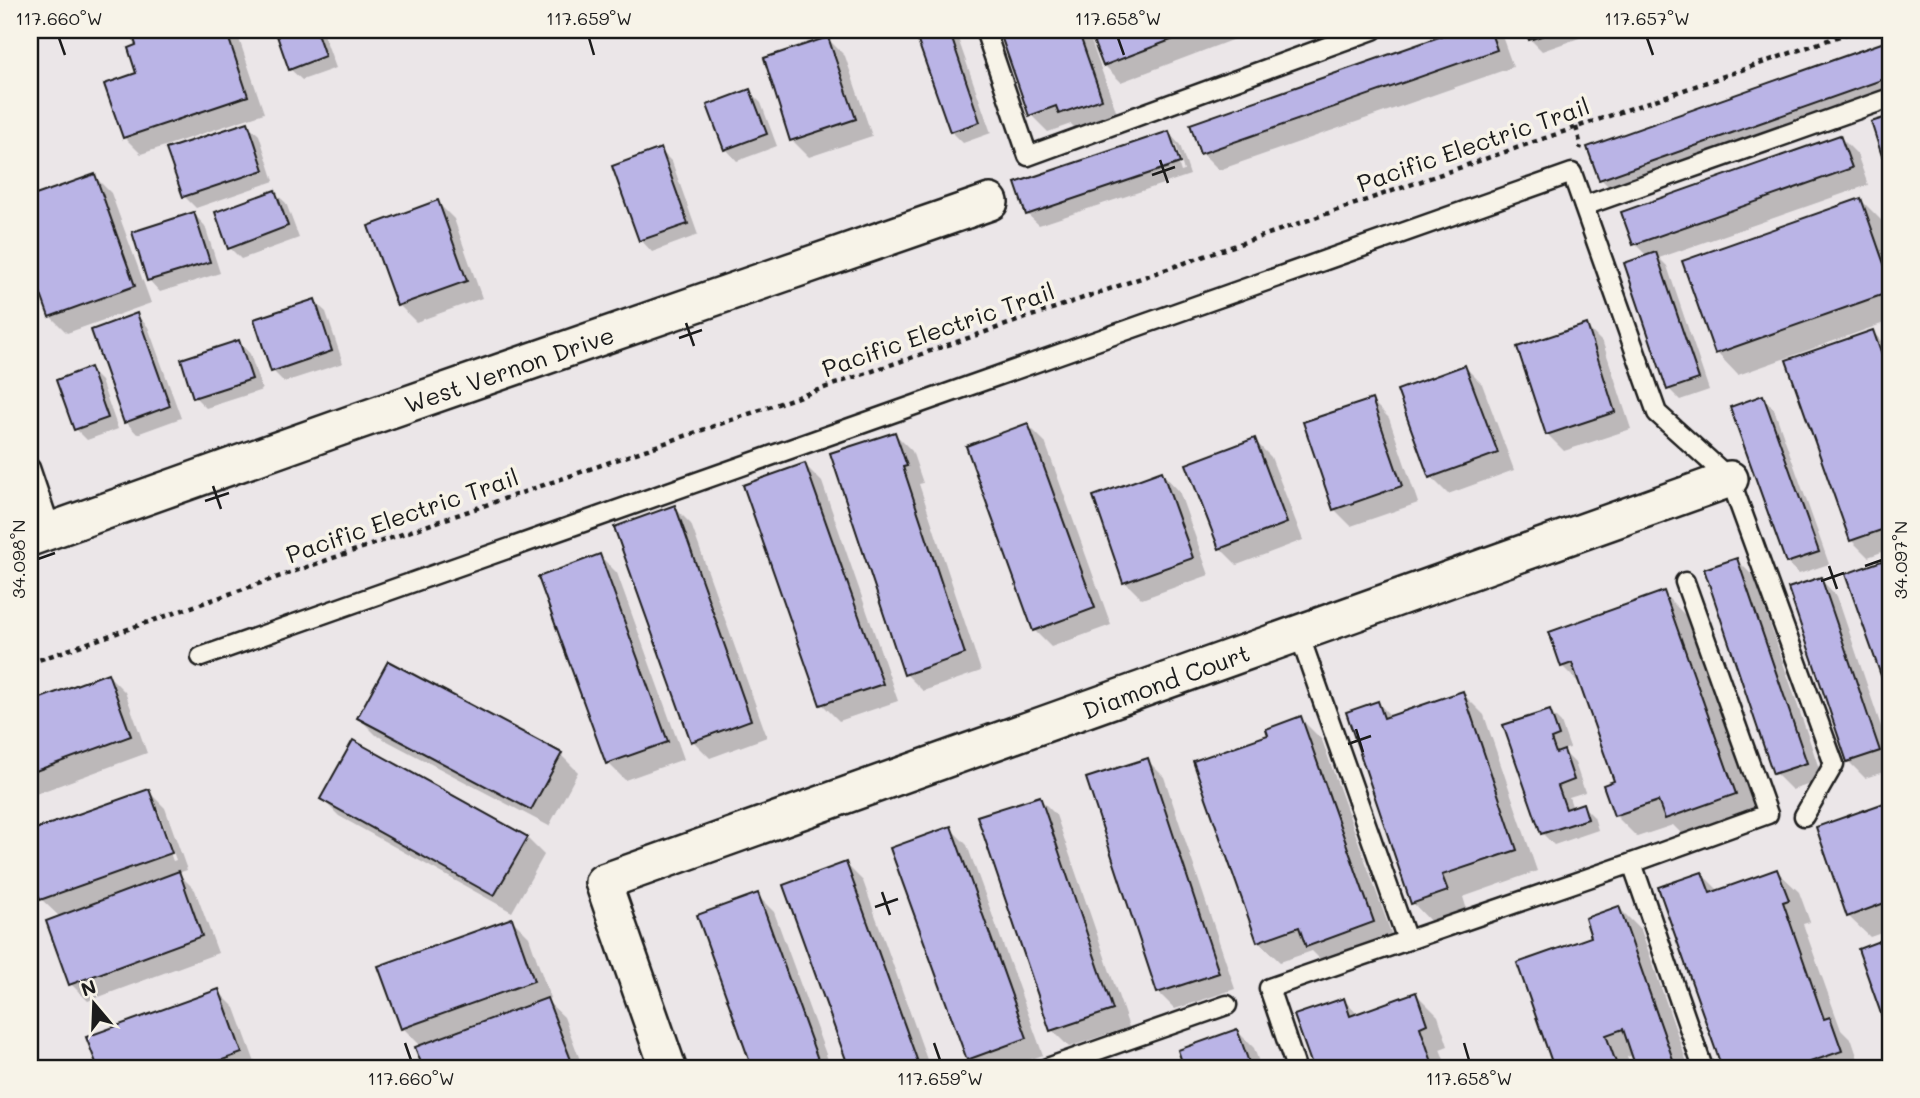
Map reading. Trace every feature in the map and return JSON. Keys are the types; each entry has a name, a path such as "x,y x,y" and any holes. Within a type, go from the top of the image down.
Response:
{"street":[{"name":"West Vernon Drive","path":"40,534 990,202"},
{"name":"Diamond Court","path":"668,1068 603,882 1730,479"}],"lane":[{"path":"985,30 1028,156 1373,30"},
{"path":"1584,206 1890,98"},
{"path":"201,657 1572,173 1657,413 1730,479 1834,764 1804,816"},
{"path":"30,468 40,534"},
{"path":"1296,1068 1269,988 1768,814 1685,582"},
{"path":"1299,634 1407,940"},
{"path":"1632,863 1703,1068"},
{"path":"1047,1068 1227,1005"}],"path":[{"name":"Pacific Electric Trail","path":"30,663 1857,30"}],"building":[{"path":"131,30 226,30 248,96 123,138 104,84 136,73 128,48 136,45"},
{"path":"275,30 316,30 325,56 289,70"},
{"path":"914,30 949,30 980,122 950,132"},
{"path":"999,30 1078,30 1102,99 1059,114 1056,106 1029,116"},
{"path":"1089,30 1197,30 1103,66"},
{"path":"1459,30 1490,30 1497,50 1200,154 1190,124"},
{"path":"1525,30 1559,30 1529,40"},
{"path":"828,37 856,119 790,141 764,58"},
{"path":"1890,40 1890,77 1599,180 1587,147"},
{"path":"750,89 767,134 724,150 707,105"},
{"path":"1890,116 1890,153 1882,156 1871,122"},
{"path":"248,122 264,170 183,197 166,149"},
{"path":"1169,131 1180,163 1026,215 1015,183"},
{"path":"1840,135 1852,168 1633,245 1621,212"},
{"path":"661,148 688,224 639,241 612,166"},
{"path":"95,174 135,286 49,317 30,264 30,197"},
{"path":"275,190 288,226 228,249 215,212"},
{"path":"1861,198 1890,281 1890,292 1715,354 1682,261"},
{"path":"438,200 467,281 397,306 368,226"},
{"path":"194,212 210,262 147,281 132,232"},
{"path":"1656,252 1699,379 1667,390 1624,263"},
{"path":"315,299 332,351 271,372 254,319"},
{"path":"137,313 170,406 124,423 91,330"},
{"path":"1587,324 1615,412 1546,435 1517,347"},
{"path":"1873,330 1890,378 1890,527 1850,541 1786,360"},
{"path":"239,340 252,379 193,398 181,359"},
{"path":"1465,365 1498,453 1429,478 1397,390"},
{"path":"90,367 108,418 74,430 56,380"},
{"path":"1763,395 1819,552 1786,563 1730,407"},
{"path":"1372,399 1402,486 1333,510 1303,422"},
{"path":"1028,423 1095,608 1033,631 966,446"},
{"path":"895,432 907,466 903,467 965,654 904,675 830,453"},
{"path":"1255,438 1287,523 1219,549 1186,464"},
{"path":"805,463 883,684 820,705 743,485"},
{"path":"1162,471 1193,558 1123,583 1093,496"},
{"path":"675,505 751,720 691,742 614,527"},
{"path":"600,554 668,742 606,764 538,577"},
{"path":"1737,558 1807,763 1773,774 1704,569"},
{"path":"1890,558 1890,701 1845,574"},
{"path":"1821,577 1880,751 1847,762 1788,588"},
{"path":"1664,591 1736,794 1665,819 1658,801 1614,816 1603,785 1614,781 1572,663 1561,667 1549,632"},
{"path":"388,661 562,753 531,810 357,718"},
{"path":"108,673 131,736 30,773 30,702"},
{"path":"1463,691 1517,850 1442,875 1448,891 1411,904 1346,712 1378,701 1384,718"},
{"path":"1550,710 1559,736 1551,739 1556,753 1564,750 1574,780 1558,786 1566,809 1583,803 1588,819 1541,834 1503,725"},
{"path":"1301,716 1374,922 1306,947 1299,927 1257,942 1193,761 1268,735 1266,729"},
{"path":"353,740 528,837 494,896 320,799"},
{"path":"1148,758 1219,973 1157,993 1086,778"},
{"path":"149,789 172,853 40,900 30,872 30,831"},
{"path":"1040,796 1113,1010 1050,1031 977,816"},
{"path":"1890,801 1890,901 1847,917 1816,827"},
{"path":"951,826 1027,1038 967,1060 890,848"},
{"path":"846,862 920,1068 849,1068 783,885"},
{"path":"1777,869 1789,900 1783,902 1824,1019 1830,1017 1842,1051 1793,1068 1722,1068 1658,887 1702,872 1710,893"},
{"path":"179,871 202,936 69,985 46,921"},
{"path":"758,893 821,1068 752,1068 697,915"},
{"path":"1619,906 1676,1068 1636,1068 1623,1029 1606,1035 1618,1068 1554,1068 1517,963 1591,937 1585,918"},
{"path":"512,918 534,981 401,1029 378,966"},
{"path":"1890,937 1890,1039 1858,949"},
{"path":"219,989 242,1053 200,1068 98,1068 86,1037"},
{"path":"1416,992 1427,1024 1420,1027 1434,1068 1313,1068 1294,1015 1344,998 1350,1016"},
{"path":"547,998 571,1060 547,1068 423,1068 415,1047"},
{"path":"1237,1029 1251,1068 1184,1068 1178,1050"}]}
